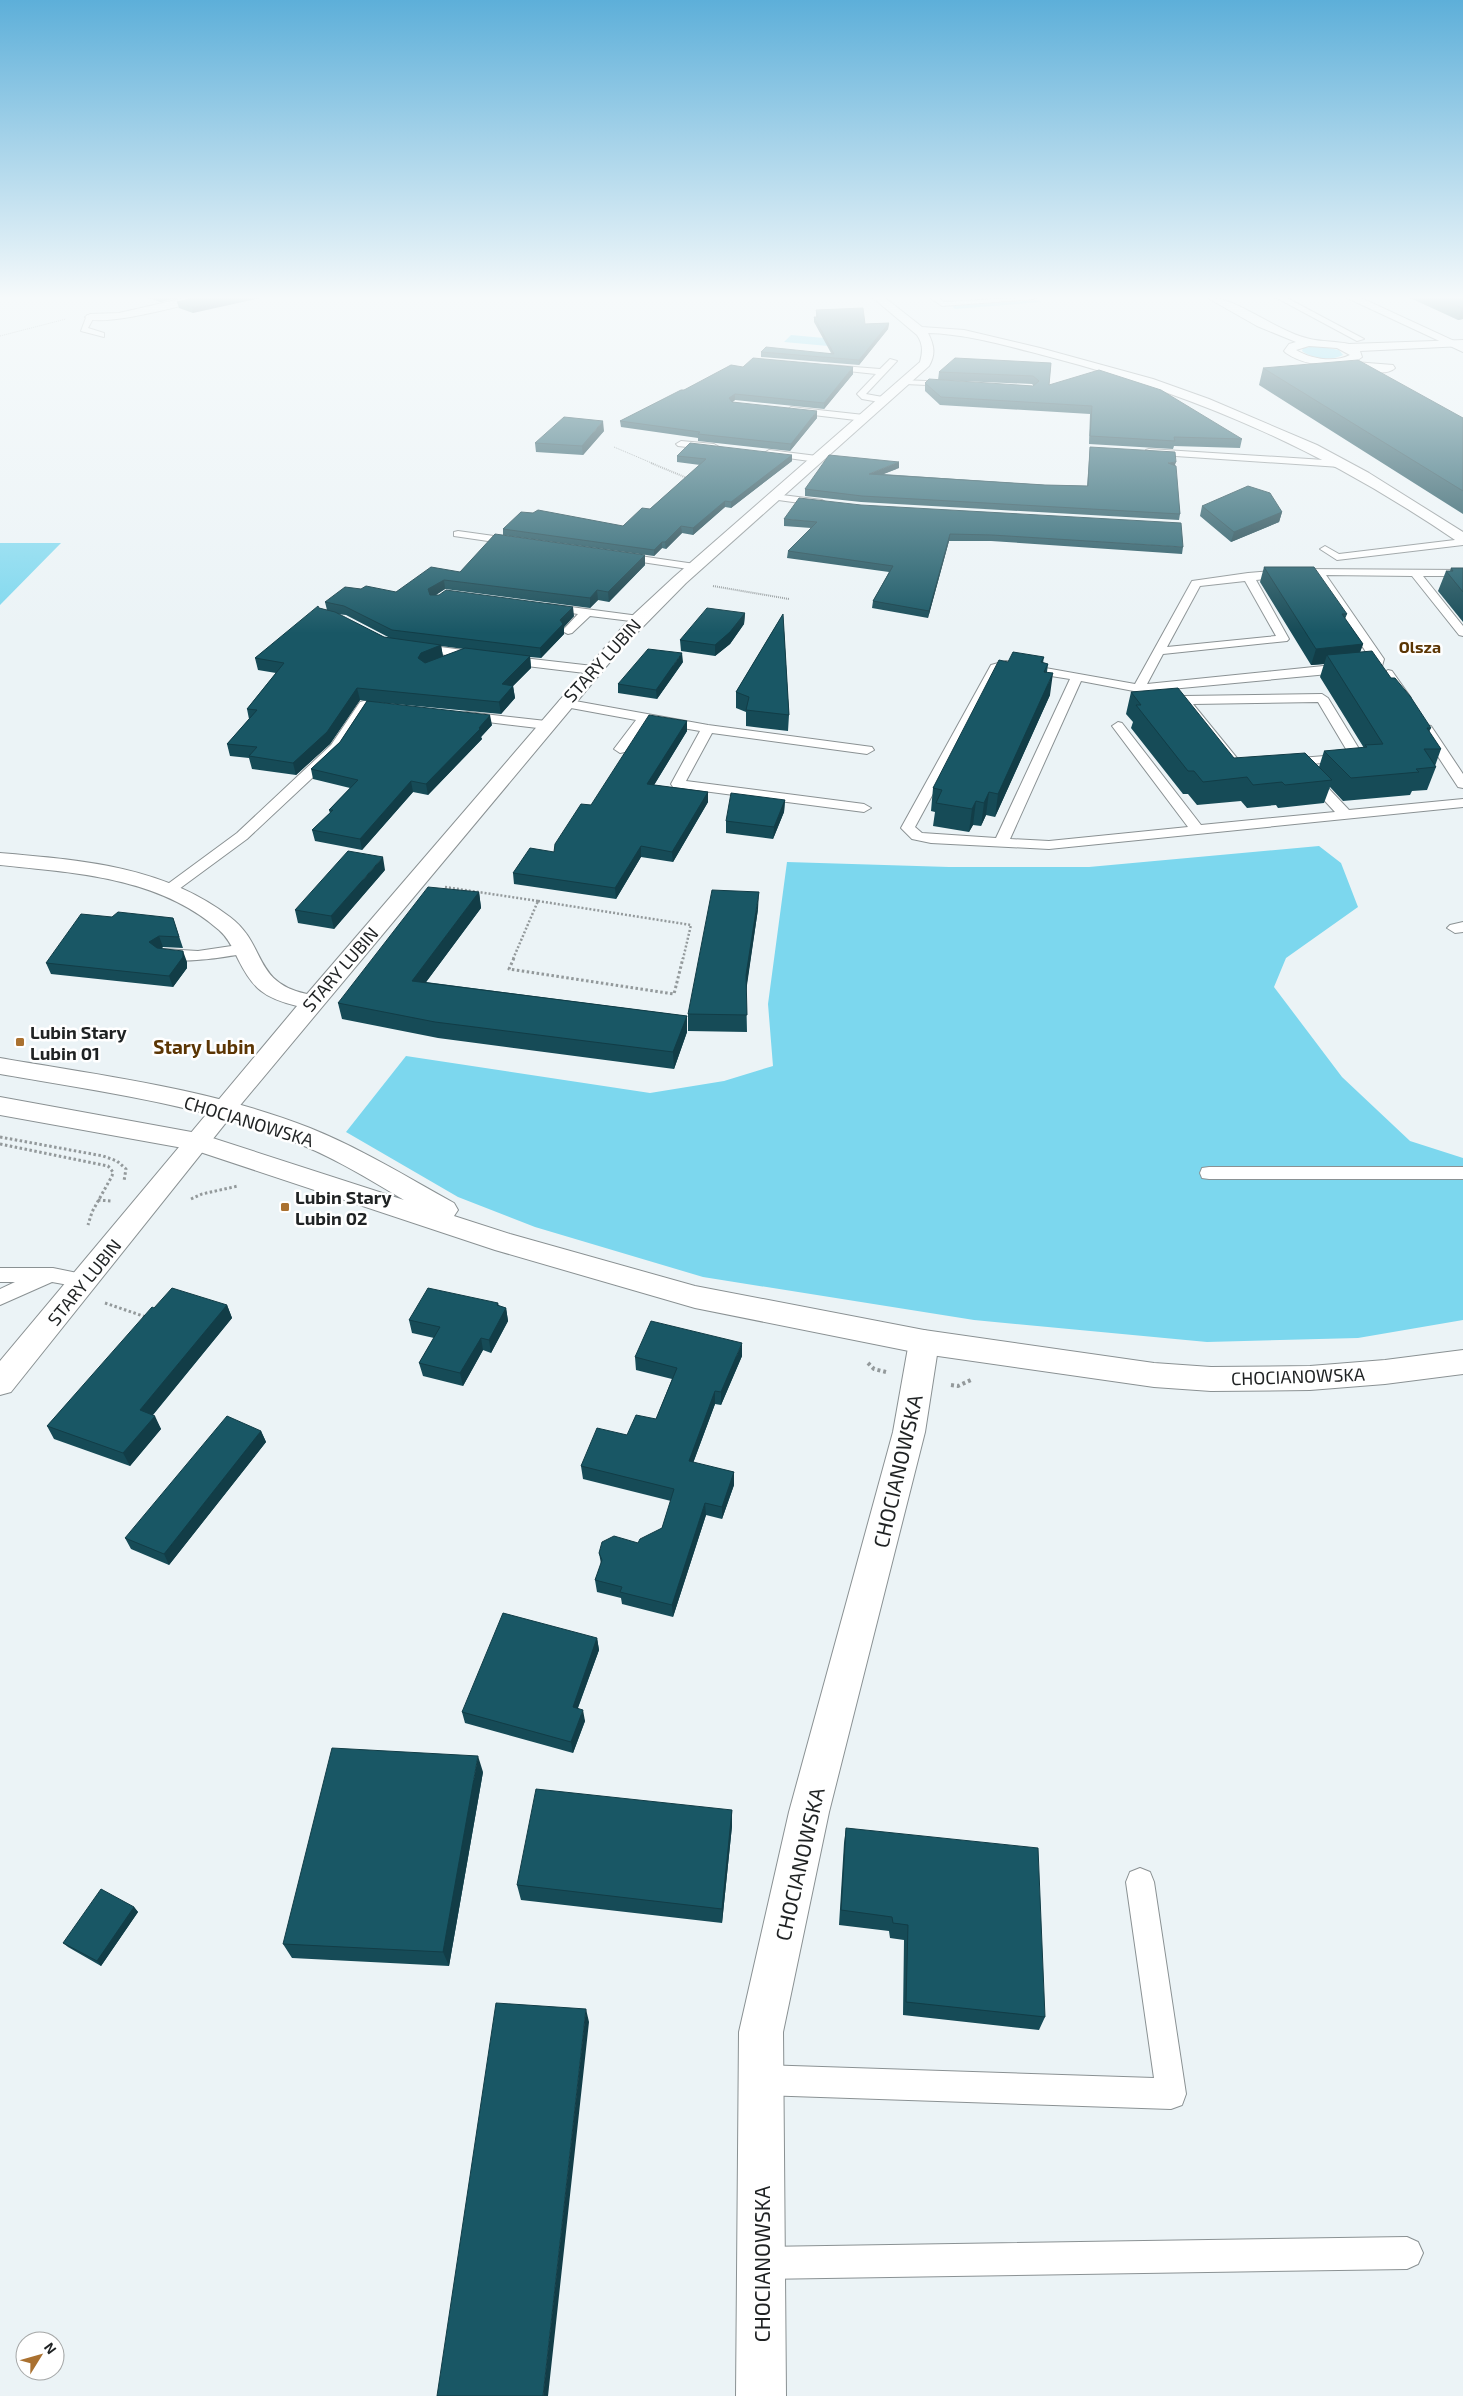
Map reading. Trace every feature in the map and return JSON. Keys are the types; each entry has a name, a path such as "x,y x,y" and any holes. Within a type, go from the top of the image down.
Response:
{"street":[{"name":"STARY LUBIN","path":"0,1383 85,1282 223,1109 312,1002 415,882 546,724 638,619 687,573 875,409"},
{"path":"1225,409 1340,464 1424,511 1463,541"},
{"path":"0,859 124,875 170,889 207,910 232,930 245,949 260,979 273,990 286,996 312,1002"},
{"name":"CHOCIANOWSKA","path":"0,1066 154,1094 223,1109 299,1133 505,1243"},
{"name":"CHOCIANOWSKA","path":"0,1106 197,1142 505,1243 695,1297 924,1342 1154,1375 1211,1379 1320,1377 1385,1372 1463,1362"},
{"name":"CHOCIANOWSKA","path":"761,2396 762,2032 809,1812 909,1432 924,1342"}],"lane":[{"path":"784,410 864,418"},
{"path":"681,444 720,448"},
{"path":"758,452 817,459"},
{"path":"1135,452 1340,464"},
{"path":"774,497 834,504"},
{"path":"458,534 526,543"},
{"path":"1325,549 1337,557 1463,541"},
{"path":"612,555 687,573"},
{"path":"1319,572 1378,659 1378,663 1371,666 1177,686 1139,688 1006,665 995,668 908,828 917,836 931,839 1049,845 1463,803"},
{"path":"1139,688 1196,583 1248,576 1319,572 1463,572"},
{"path":"1415,573 1463,632"},
{"path":"1160,651 1283,639 1248,576"},
{"path":"540,606 638,619"},
{"path":"568,631 587,612"},
{"path":"409,647 593,670"},
{"path":"437,666 464,655"},
{"path":"1388,674 1410,705"},
{"path":"1001,843 1077,677"},
{"path":"1296,763 1357,757 1322,698 1184,700 1237,767 1296,763 1346,814"},
{"path":"564,703 708,729 867,750"},
{"path":"170,889 242,836 329,755 336,748 364,705 402,709"},
{"path":"450,714 546,724"},
{"path":"620,749 644,718"},
{"path":"1420,721 1463,784"},
{"path":"1118,726 1197,829"},
{"path":"708,729 678,784 864,808"},
{"path":"163,954 198,956 245,949"},
{"path":"1208,1173 1463,1173"},
{"path":"0,1275 53,1275 85,1282"},
{"path":"0,1297 53,1275"},
{"path":"762,2080 1171,2094 1140,1882"},
{"path":"761,2263 1407,2253"}],"path":[{"path":"614,447 689,479"},
{"path":"687,573 789,599"},
{"path":"415,882 538,901 691,926 674,994 508,969 538,901"},
{"path":"0,1136 103,1156"},
{"path":"0,1144 98,1163 108,1166 112,1172 77,1246 53,1275"}],"shaded area":[{"path":"0,543 61,543 0,605"},
{"path":"1319,846 1341,863 1358,907 1286,958 1274,987 1342,1077 1410,1141 1463,1158 1463,1320 1358,1338 1207,1342 974,1320 703,1277 535,1227 458,1197 346,1132 406,1056 650,1093 724,1081 773,1066 768,1004 787,862 949,867 1089,867"}],"building":[{"path":"644,409 796,409 817,411 791,444 698,434 700,432 620,421"},
{"path":"1092,409 1192,409 1242,439 1174,437 1175,441 1090,436"},
{"path":"1329,409 1446,409 1463,418 1463,491"},
{"path":"564,417 603,421 582,446 535,443"},
{"path":"690,443 792,455 731,502 725,501 693,528 681,526 654,550 503,529 521,512 533,513 538,510 623,526 642,508 650,509 706,459 677,456"},
{"path":"1090,447 1175,452 1176,462 1168,463 1176,466 1180,514 862,496 805,489 829,455 899,462 869,474 1088,486"},
{"path":"1248,486 1270,493 1282,512 1234,532 1202,506"},
{"path":"799,498 861,505 1181,523 1183,547 950,534 929,611 873,601 893,566 788,551 817,522 784,519"},
{"path":"495,534 645,555 608,592 597,590 590,598 444,580 428,589 430,595 439,595 446,590 573,607 560,620 563,624 540,648 392,630 344,606 325,602 345,587 361,589 366,586 396,592 431,567 460,572"},
{"path":"1264,567 1314,567 1347,614 1342,614 1363,644 1316,649"},
{"path":"1451,568 1463,568 1463,592 1446,571 1453,571"},
{"path":"318,606 319,608 335,612 384,637 441,645 421,653 418,658 425,663 465,648 530,656 502,684 513,686 499,702 357,688 327,732 293,763 249,756 257,747 227,744 257,710 247,709 284,663 255,658"},
{"path":"707,608 745,613 730,632 715,645 680,640"},
{"path":"783,614 789,715 746,710 749,697 736,692"},
{"path":"648,649 682,653 656,690 618,684"},
{"path":"1372,651 1391,678 1395,678 1410,696 1431,728 1427,728 1441,749 1424,749 1436,767 1416,769 1419,772 1351,778 1324,751 1383,744 1327,655"},
{"path":"1013,652 1044,657 1041,662 1048,664 1044,672 1053,673 998,794 989,792 984,803 976,801 972,809 936,803 942,790 933,788 999,660 1008,662"},
{"path":"1178,688 1234,758 1305,753 1332,780 1285,785 1282,782 1253,785 1247,777 1203,782 1194,771 1188,771 1136,705 1141,705 1131,692"},
{"path":"367,701 490,715 480,729 426,784 411,781 360,839 312,830 333,810 329,810 358,780 311,769 340,742"},
{"path":"649,715 687,721 647,784 708,792 672,852 641,846 615,888 513,873 530,848 554,852 555,844 581,804 591,805"},
{"path":"731,793 785,800 774,827 726,821"},
{"path":"348,851 383,857 331,916 295,910"},
{"path":"428,887 479,892 412,981 687,1016 673,1052 435,1022 338,1003"},
{"path":"712,890 759,892 746,975 747,1015 688,1014"},
{"path":"118,912 173,918 179,937 159,936 149,942 157,948 183,951 183,957 169,976 46,963 81,914 112,917"},
{"path":"172,1288 227,1305 140,1410 155,1416 123,1453 47,1426 152,1307 154,1308"},
{"path":"428,1288 498,1303 497,1305 506,1308 489,1340 481,1338 460,1373 419,1363 440,1327 409,1320"},
{"path":"651,1321 742,1343 721,1392 715,1391 689,1461 734,1472 722,1507 705,1503 672,1605 620,1592 622,1587 595,1580 602,1560 599,1553 602,1542 614,1536 638,1543 640,1539 662,1528 674,1489 581,1466 597,1428 627,1435 636,1415 656,1419 677,1368 635,1357"},
{"path":"227,1416 261,1431 164,1554 125,1538"},
{"path":"503,1613 597,1638 573,1707 583,1710 571,1742 462,1712"},
{"path":"332,1748 478,1756 443,1952 283,1944"},
{"path":"536,1789 732,1810 722,1909 517,1885"},
{"path":"846,1828 1038,1848 1045,2017 906,2002 908,1925 893,1923 892,1917 841,1910"},
{"path":"101,1889 134,1907 97,1961 63,1943"},
{"path":"496,2003 586,2009 543,2396 437,2396"}],"place":[{"name":"Lubin Stary Lubin 01","path":"20,1042"},
{"name":"Lubin Stary Lubin 02","path":"285,1207"}],"district":[{"name":"Olsza","path":"1420,646"},
{"name":"Stary Lubin","path":"204,1046"}]}
